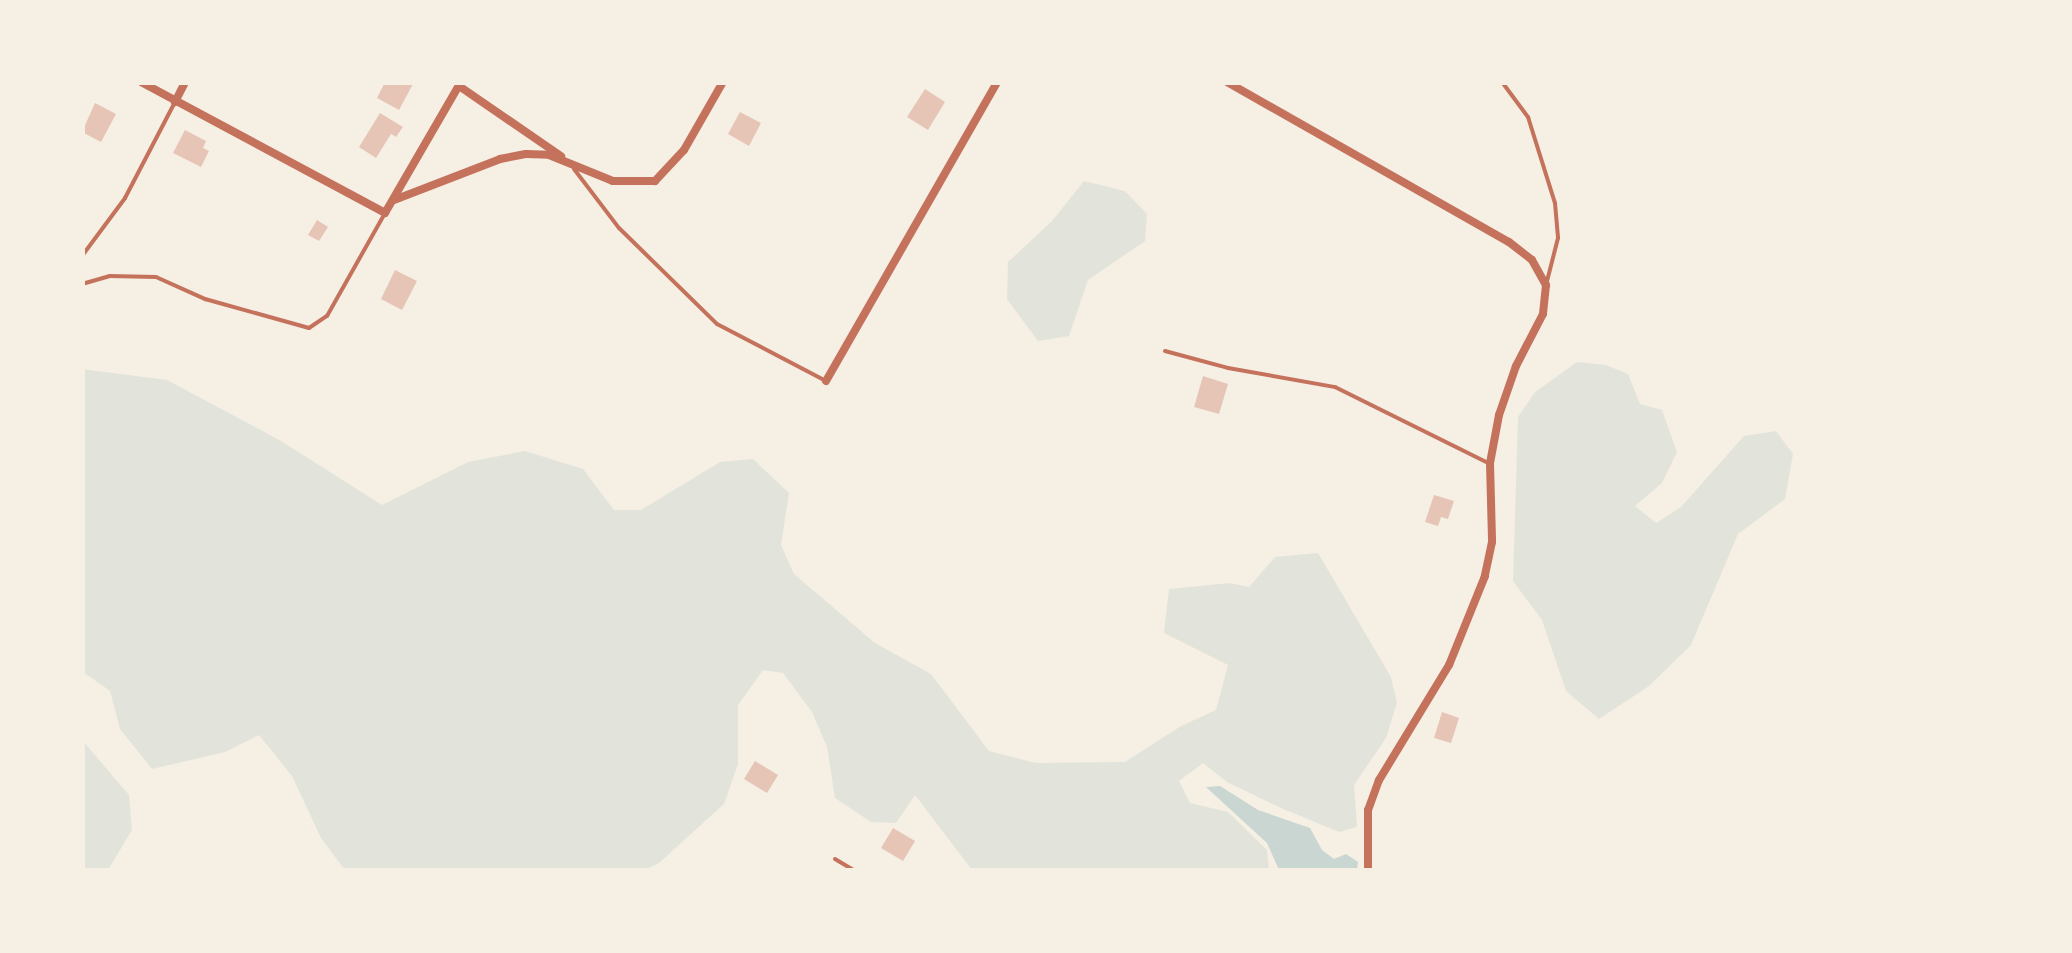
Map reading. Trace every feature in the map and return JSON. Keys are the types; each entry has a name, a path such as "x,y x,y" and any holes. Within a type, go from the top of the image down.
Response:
{"street":[{"path":"140,82 384,213 460,84 569,162"},
{"path":"175,102 186,82"},
{"path":"393,200 500,159 526,154 569,162 613,180 655,182 684,150 723,82"},
{"path":"826,381 997,82"},
{"path":"1227,82 1509,242 1532,260 1546,285 1543,314 1516,366 1498,415 1490,464 1492,542 1485,576 1450,665 1379,780 1368,810 1368,870"}],"lane":[{"path":"1502,82 1528,117 1556,203 1558,238 1546,285"},
{"path":"82,256 125,198 175,102"},
{"path":"569,162 618,228 717,324 826,381"},
{"path":"82,284 110,276 156,277 205,299 308,328 327,316 384,213"},
{"path":"1165,351 1228,368 1335,387 1490,464"},
{"path":"836,860 853,870"}],"shaded area":[{"path":"1084,181 1125,191 1147,214 1145,241 1088,280 1069,336 1038,341 1007,299 1008,262 1052,221"},
{"path":"1577,362 1606,365 1628,374 1640,404 1662,410 1677,452 1662,483 1635,506 1656,523 1681,507 1744,436 1776,431 1793,454 1785,499 1738,534 1691,645 1649,686 1599,719 1566,691 1542,620 1513,581 1518,417 1535,392"},
{"path":"82,369 167,380 281,441 382,505 468,462 525,451 583,469 614,510 641,510 720,462 753,459 789,493 781,545 794,574 875,643 931,674 989,751 1036,763 1125,762 1181,726 1216,710 1228,665 1164,633 1169,589 1230,583 1249,587 1275,557 1318,553 1391,677 1397,703 1386,738 1354,785 1357,827 1339,832 1281,808 1227,782 1203,763 1179,781 1190,803 1228,812 1267,850 1269,870 972,870 915,795 896,823 871,822 835,798 827,747 812,712 783,673 763,670 738,705 738,764 724,804 659,863 644,870 345,870 321,838 292,776 259,735 225,752 152,769 120,729 110,691 83,672"},
{"path":"83,741 129,795 132,830 108,870 83,870"},
{"path":"1220,786 1258,810 1310,828 1322,850 1334,859 1346,854 1358,862 1357,870 1279,870 1267,843 1206,787"}],"building":[{"path":"385,82 414,82 399,110 377,98"},
{"path":"925,89 945,102 928,130 907,117"},
{"path":"95,103 116,114 101,142 82,132"},
{"path":"740,112 761,123 749,146 728,134"},
{"path":"380,113 403,127 396,137 391,134 376,158 359,147"},
{"path":"185,130 206,141 203,148 209,151 201,167 173,153"},
{"path":"317,220 328,227 319,241 308,235"},
{"path":"395,270 417,281 402,310 381,299"},
{"path":"1203,376 1228,384 1219,414 1194,407"},
{"path":"1434,495 1454,501 1448,519 1441,517 1438,526 1425,522"},
{"path":"1442,712 1459,718 1451,743 1434,738"},
{"path":"755,761 778,775 767,793 744,779"},
{"path":"893,828 915,841 903,861 881,848"}]}
